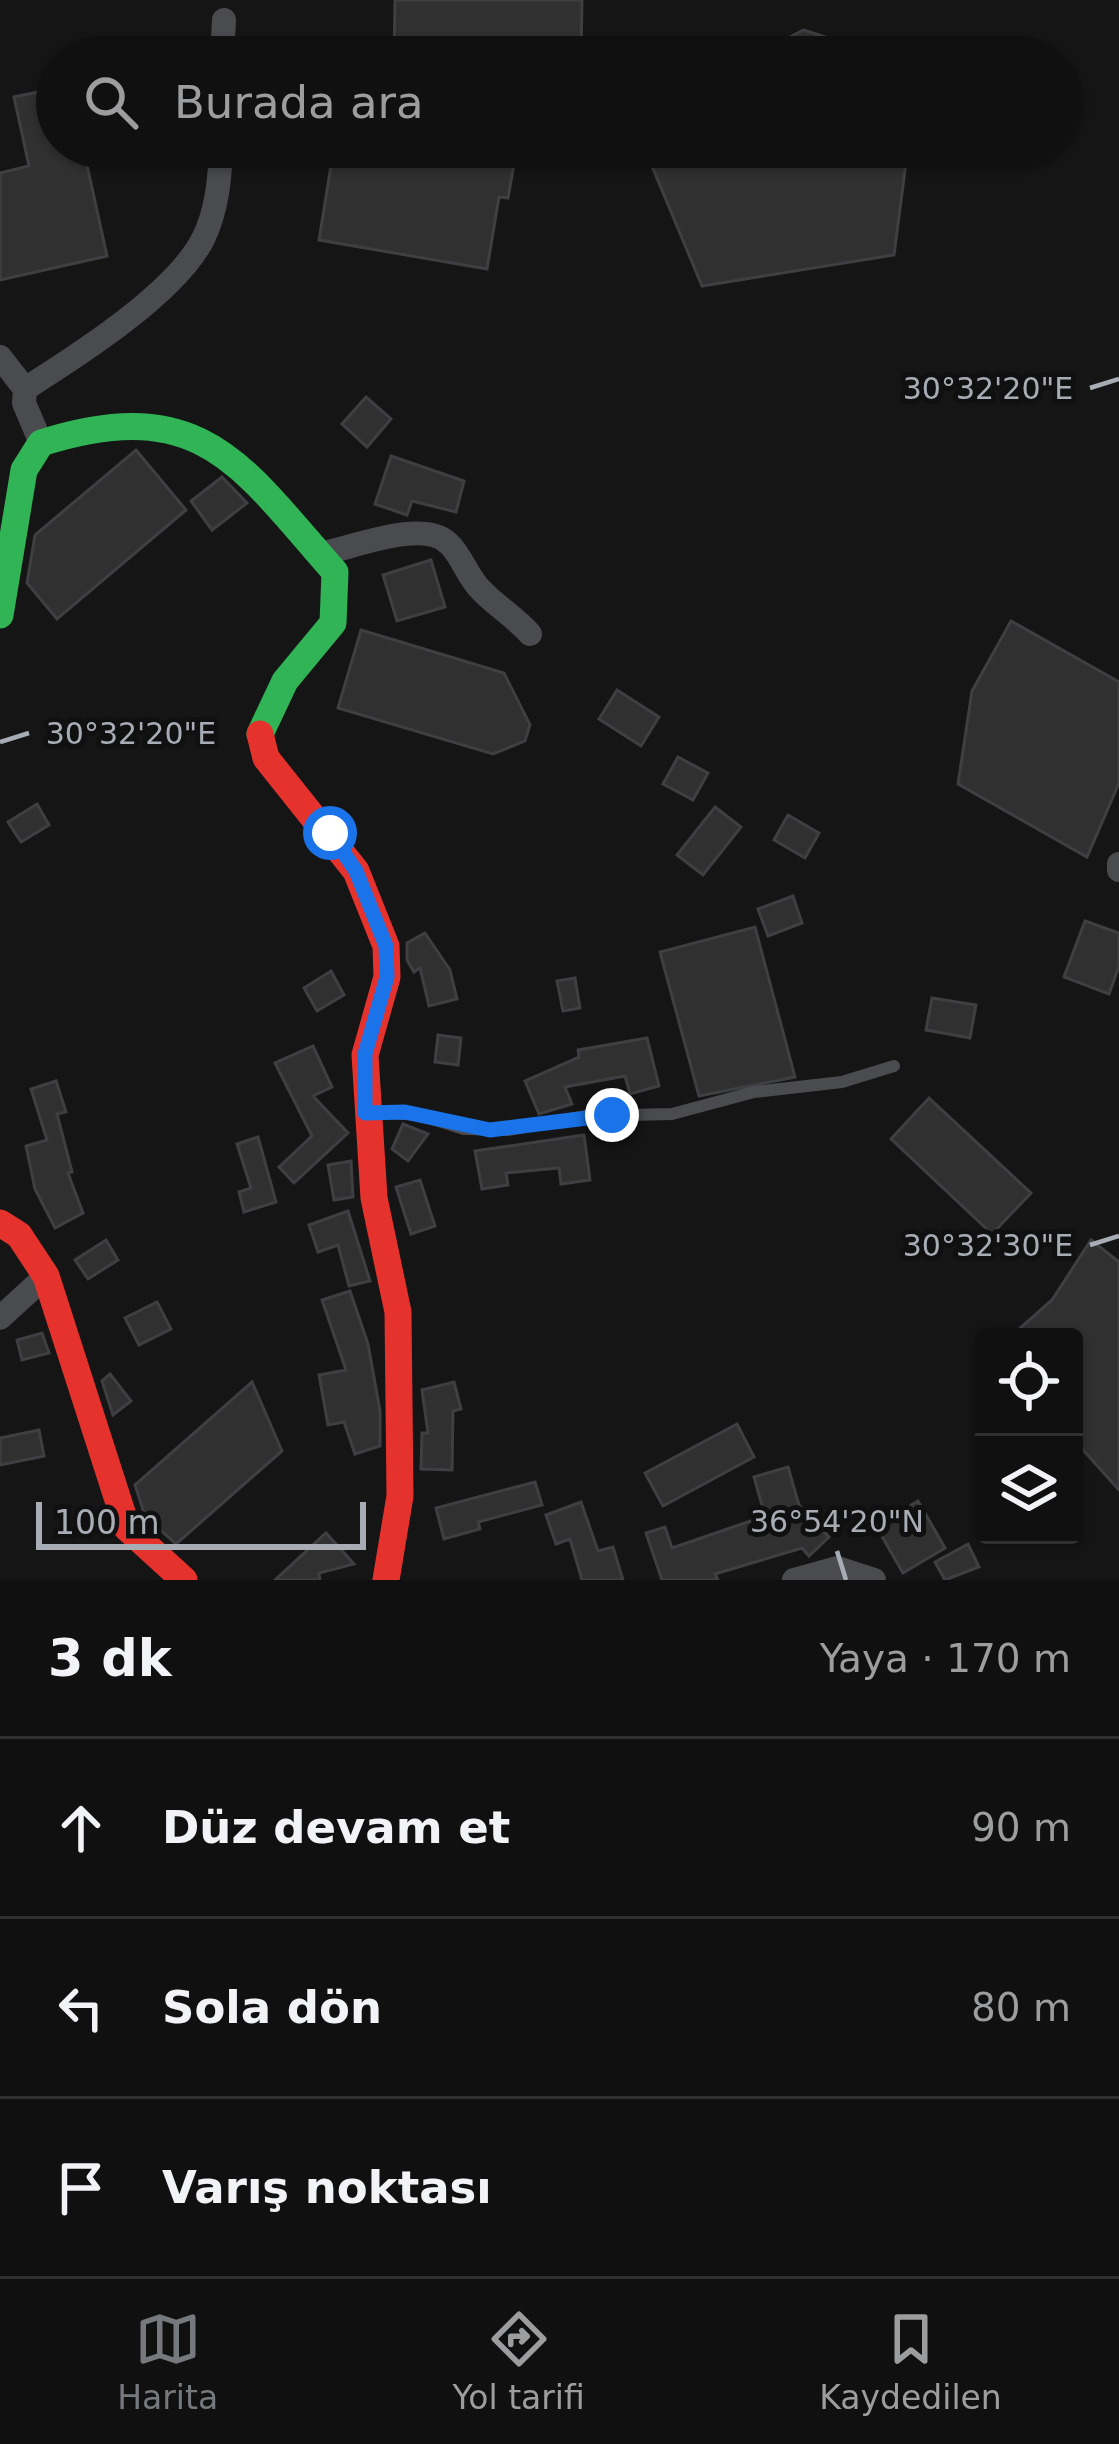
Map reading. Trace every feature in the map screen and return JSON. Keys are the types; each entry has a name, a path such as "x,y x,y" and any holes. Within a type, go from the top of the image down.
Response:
{"street":[{"path":"223,36 224,20"},
{"path":"25,389 88,350 191,259 214,212 219,168"},
{"path":"0,357 25,389 24,403 41,443"},
{"path":"0,615 24,470 41,443 154,427 194,437 251,472 335,572 333,623 285,681 260,734 266,758 356,871 386,946 387,977 365,1054 365,1113 374,1198 398,1312 400,1496 386,1580"},
{"path":"319,554 357,548 382,536 438,536 451,544 482,592 508,609 530,634"},
{"path":"0,1223 19,1235 46,1276 127,1528 184,1580"},
{"path":"0,1318 46,1276"},
{"path":"794,1580 837,1568 874,1580"}],"lane":[{"path":"365,1113 405,1112 464,1129 508,1130 586,1116 672,1114 754,1092 842,1082 894,1066"}],"building":[{"path":"395,0 582,0 581,36 394,36"},
{"path":"803,30 822,36 792,36"},
{"path":"36,92 36,168 88,168 107,256 0,280 0,173 29,166 14,97"},
{"path":"331,168 513,168 508,198 499,197 487,269 319,240"},
{"path":"653,168 905,168 894,255 702,286"},
{"path":"366,397 391,419 367,447 342,424"},
{"path":"136,450 186,510 57,619 27,583 35,535"},
{"path":"391,456 464,481 456,512 412,501 407,515 375,504"},
{"path":"222,477 247,503 212,530 191,501"},
{"path":"431,560 445,607 397,621 383,575"},
{"path":"1011,621 1119,682 1119,783 1087,857 958,784 972,691"},
{"path":"361,630 504,673 530,725 525,741 493,754 338,708"},
{"path":"617,690 659,717 641,746 599,719"},
{"path":"678,757 708,773 693,800 663,784"},
{"path":"37,804 49,825 21,842 8,822"},
{"path":"715,807 741,827 703,875 677,855"},
{"path":"788,815 819,833 805,858 774,840"},
{"path":"793,896 802,923 768,936 758,909"},
{"path":"1085,921 1119,933 1119,966 1109,994 1064,977"},
{"path":"755,927 795,1077 699,1096 660,952"},
{"path":"425,933 450,970 457,999 429,1006 420,968 414,972 407,960 407,943"},
{"path":"331,971 344,995 317,1011 304,988"},
{"path":"575,978 580,1008 563,1011 557,981"},
{"path":"932,998 976,1005 970,1038 926,1030"},
{"path":"438,1035 461,1038 458,1065 435,1062"},
{"path":"647,1038 659,1086 630,1094 625,1076 565,1087 572,1104 539,1114 525,1081 579,1057 578,1050"},
{"path":"313,1046 332,1087 313,1096 348,1133 294,1183 279,1167 312,1136 275,1063"},
{"path":"56,1081 66,1112 57,1114 72,1172 68,1173 83,1213 55,1228 35,1189 26,1146 47,1140 31,1089"},
{"path":"929,1098 1031,1193 992,1234 891,1139"},
{"path":"403,1124 428,1134 408,1161 392,1149"},
{"path":"584,1135 590,1180 561,1184 559,1168 506,1173 508,1185 482,1189 475,1151"},
{"path":"258,1137 276,1202 244,1212 239,1192 251,1188 237,1144"},
{"path":"351,1161 353,1197 334,1200 328,1165"},
{"path":"420,1180 435,1226 411,1234 396,1187"},
{"path":"348,1211 370,1281 349,1286 338,1245 318,1252 309,1225"},
{"path":"106,1240 118,1260 88,1279 75,1260"},
{"path":"1091,1240 1119,1262 1119,1490 1083,1450 1083,1328 1020,1328 1052,1300"},
{"path":"350,1291 368,1344 380,1411 380,1446 355,1454 344,1422 328,1425 319,1375 346,1370 322,1300"},
{"path":"157,1302 171,1329 139,1345 125,1318"},
{"path":"42,1333 49,1353 22,1360 17,1340"},
{"path":"110,1374 131,1401 113,1415 102,1381"},
{"path":"252,1382 282,1451 176,1544 145,1516 135,1485"},
{"path":"454,1382 461,1409 453,1411 452,1470 421,1469 422,1433 428,1433 422,1390"},
{"path":"737,1424 754,1457 663,1506 645,1473"},
{"path":"39,1430 44,1456 0,1465 0,1438"},
{"path":"788,1467 799,1505 829,1537 809,1556 802,1548 715,1574 718,1580 662,1580 646,1533 665,1527 672,1548 765,1516 754,1477"},
{"path":"535,1482 542,1505 478,1522 480,1529 444,1539 436,1508"},
{"path":"918,1501 945,1548 903,1573 876,1526"},
{"path":"581,1502 598,1551 613,1547 623,1580 582,1580 570,1539 556,1544 546,1515"},
{"path":"326,1533 354,1564 319,1573 320,1580 275,1580"},
{"path":"968,1544 979,1567 945,1580 935,1562"}],"traffic: fast":[{"path":"0,615 24,470 41,443 96,430 142,427 180,433 243,471 335,572 333,623 285,681 260,734"}],"traffic: jam":[{"path":"260,734 266,758 356,871 386,946 387,977 365,1055 374,1198 398,1312 400,1496 386,1580"},
{"path":"0,1223 19,1235 46,1276 127,1528 184,1580"}],"route":[{"path":"330,833 356,871 386,946 387,977 365,1054 365,1113 405,1112 464,1129 490,1130 612,1115"}]}
